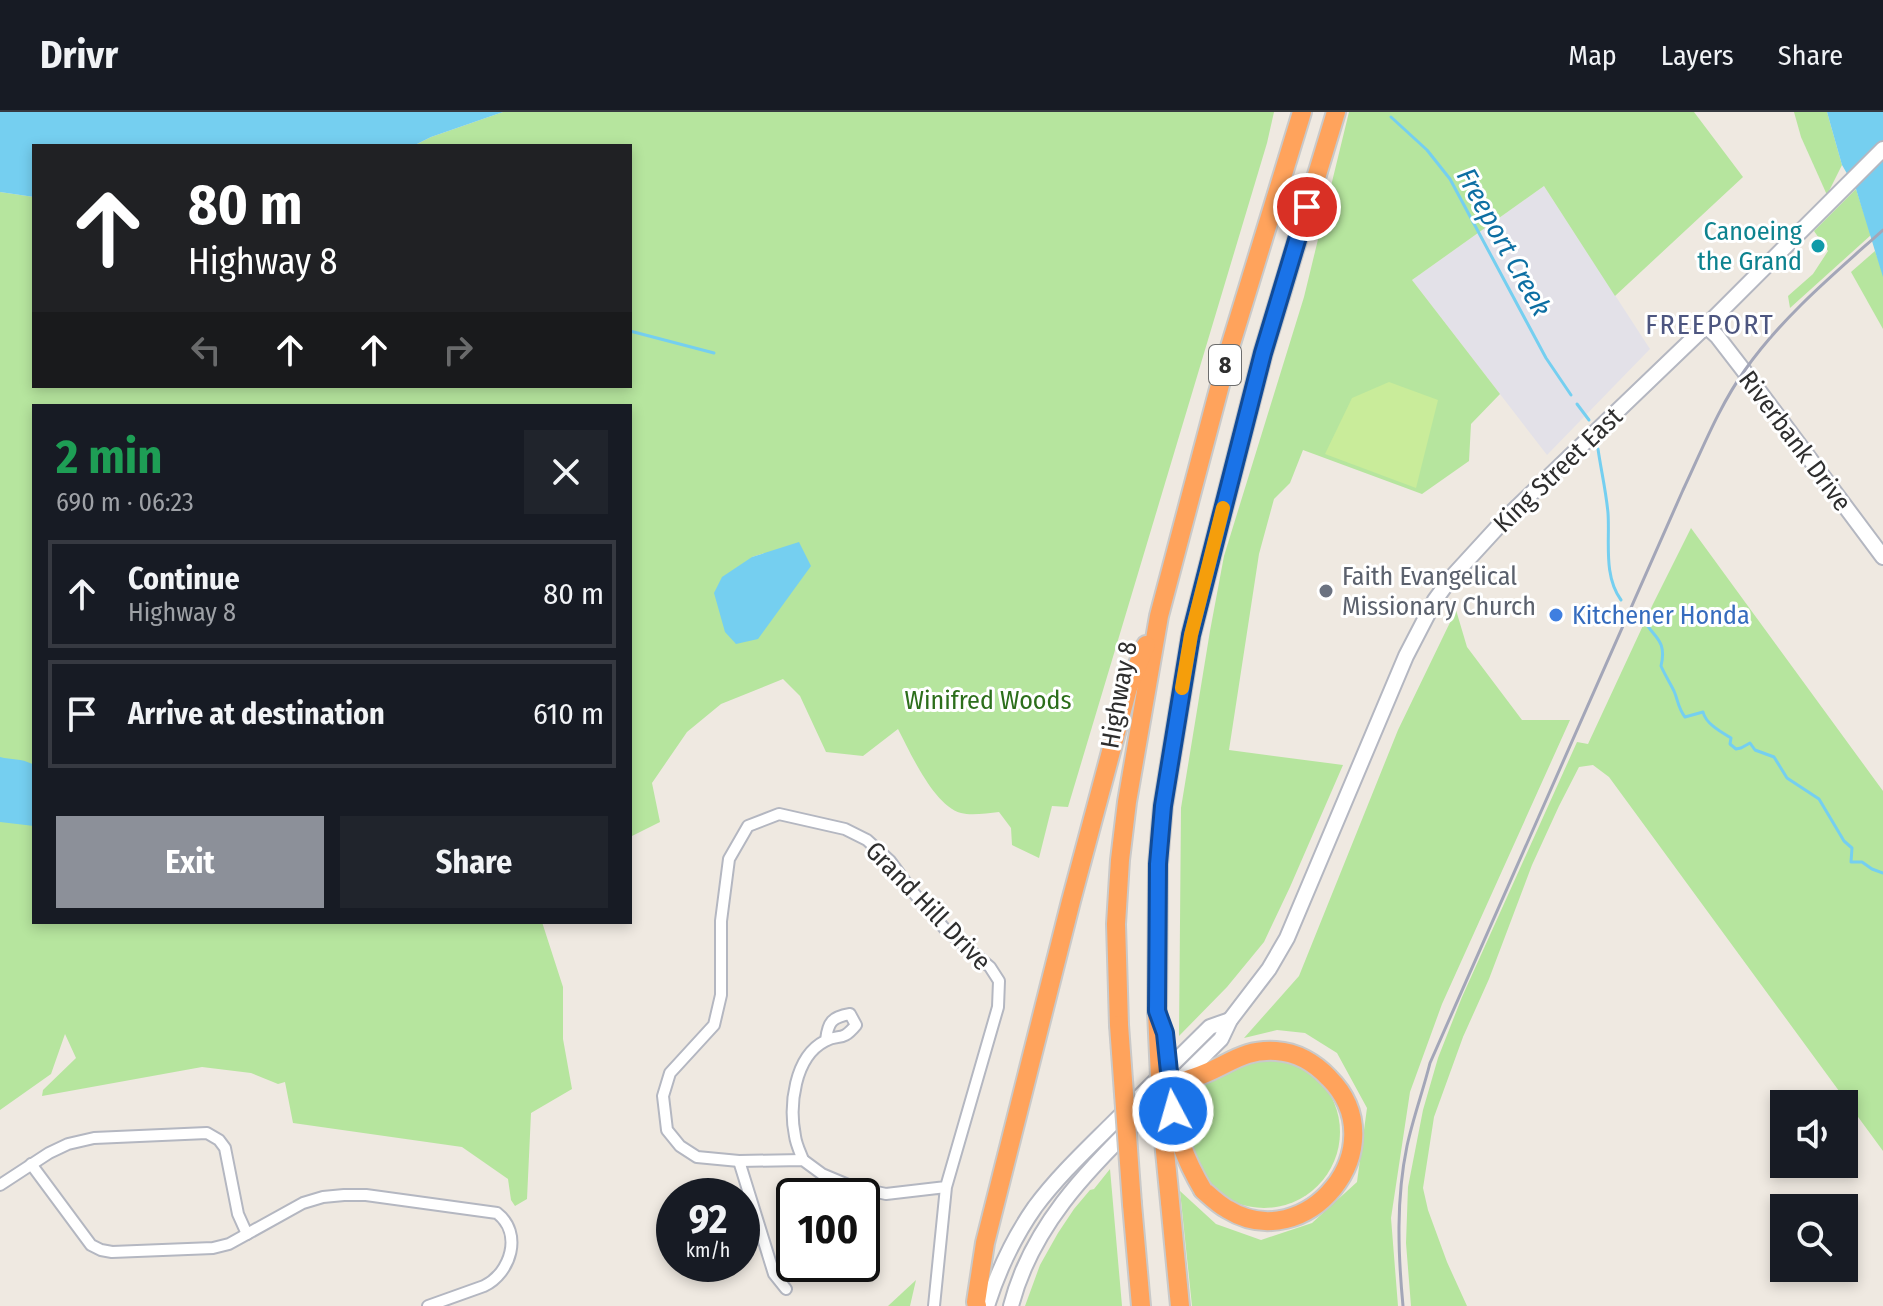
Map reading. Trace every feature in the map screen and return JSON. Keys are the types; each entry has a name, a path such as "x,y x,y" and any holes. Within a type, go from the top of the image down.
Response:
{"highway":[{"name":"Highway 8","path":"1141,1306 1119,1025 1116,924 1127,802 1159,616 1230,347 1302,112"},
{"name":"8","path":"1180,1306 1162,1121 1157,1011 1158,864 1163,806 1191,635 1263,353 1336,112"},
{"path":"977,1306 985,1243 1095,808 1128,688 1159,616"},
{"path":"1157,1011 1165,1033 1177,1133 1191,1170 1203,1190 1229,1211 1264,1221 1297,1215 1312,1208 1325,1198 1344,1174 1353,1145 1350,1112 1336,1084 1316,1065 1276,1051 1242,1055 1207,1073 1177,1083"}],"main road":[{"name":"King Street East","path":"1011,1306 1024,1269 1062,1202 1097,1160 1221,1039 1230,1020 1269,969 1287,938 1406,656 1435,600 1451,578 1478,547 1883,149"},
{"name":"Riverbank Drive","path":"1706,326 1744,371 1883,557"},
{"name":"King Street East","path":"987,1306 1021,1230 1056,1182 1210,1027 1230,1020"}],"street":[{"name":"Grand Hill Drive","path":"803,1160 739,1161 697,1157 680,1146 667,1130 663,1096 670,1073 714,1025 721,995 721,921 729,859 748,826 779,814 845,829 867,840 890,861 945,929 990,967 999,981 998,1007 946,1187 934,1306"},
{"path":"826,1040 808,1055 797,1080 792,1105 795,1137 803,1160 822,1174 853,1187 886,1194 946,1187"},
{"path":"0,1185 68,1144 94,1138 207,1133 225,1148 238,1214 247,1234"},
{"path":"739,1161 774,1274 786,1289"},
{"path":"31,1164 91,1245 112,1252 213,1248 229,1244 303,1203 323,1197 366,1195 497,1213 506,1222 512,1244 510,1259 503,1272 493,1282 428,1306"}],"shaded area":[{"path":"1544,186 1650,349 1547,455 1412,280"}],"green space":[{"name":"Winifred Woods","path":"503,112 1274,112 1068,807 1052,806 1039,858 1012,845 1011,828 999,812 961,813 941,800 916,764 898,729 863,756 826,752 800,696 783,679 721,704 687,732 652,783 660,822 632,836 632,404 32,404 32,924 543,924 563,987 563,1039 572,1089 531,1113 527,1199 515,1206 508,1179 462,1147 293,1123 285,1082 278,1084 251,1073 202,1067 42,1096 43,1090 76,1058 65,1034 51,1074 0,1110 0,192 32,197 32,388 632,388 632,144 417,144","holes":["765,553 736,644 752,557"]},
{"path":"1349,112 1694,112 1743,177 1615,296 1544,186 1412,280 1500,394 1471,424 1469,461 1422,494 1303,450 1290,483 1274,499 1259,554 1229,750 1343,765 1264,942 1227,987 1179,1036 1181,808 1210,631 1224,556 1304,297"},
{"path":"1794,112 1827,112 1842,165 1827,195 1801,137"},
{"path":"1856,189 1871,235 1790,308 1788,296 1813,274 1828,251 1814,231"},
{"path":"1875,251 1883,272 1883,329 1851,272"},
{"path":"1389,382 1438,400 1416,488 1325,454 1352,398"},
{"path":"1691,528 1883,791 1883,1151 1858,1117 1858,1090 1838,1090 1609,777 1593,765 1579,767 1532,865 1434,1117 1423,1188 1447,1262 1467,1306 1411,1306 1406,1243 1408,1187 1423,1110 1438,1058 1462,997 1577,742 1588,744"},
{"path":"1456,610 1467,647 1522,720 1570,720 1442,1004 1410,1092 1391,1218 1398,1306 1192,1306 1180,1191 1216,1224 1261,1240 1312,1223 1357,1182 1367,1108 1337,1053 1305,1033 1277,1030 1244,1038 1299,976 1398,730"},
{"path":"1264,1056 1293,1062 1318,1078 1334,1103 1340,1132 1334,1161 1318,1186 1293,1202 1264,1208 1235,1202 1210,1186 1194,1161 1188,1132 1194,1103 1210,1078 1235,1062"},
{"path":"1110,1169 1122,1306 1025,1306 1040,1265 1058,1233 1074,1209"},
{"path":"916,1280 910,1306 888,1306"}],"water":[{"path":"0,112 503,112 417,144 32,144 32,197 0,192"},
{"path":"1827,112 1883,112 1883,277 1856,189 1842,165"},
{"path":"799,542 811,566 758,639 736,644 725,632 714,593 722,577 752,557"},
{"path":"0,757 32,764 32,826 0,822"}],"waterway":[{"name":"Freeport Creek","path":"1391,117 1427,150 1450,179 1546,358 1571,395"},
{"path":"632,332 714,353"},
{"name":"Freeport Creek","path":"1577,404 1589,420"},
{"path":"1598,449 1608,513 1608,558 1615,590 1621,600"},
{"path":"1643,612 1662,647 1661,666 1685,717 1703,712 1711,724 1731,738 1730,744 1736,749 1750,743 1755,750 1774,757 1787,778 1819,799 1844,841 1852,848 1851,862 1862,862 1883,873"}],"railway":[{"path":"1403,1306 1399,1246 1403,1166 1430,1063 1683,490 1727,398 1760,350 1810,296 1883,230"}],"slow traffic":[{"path":"1182,688 1191,635 1223,508"}],"place":[{"name":"Canoeing the Grand","path":"1818,246"},
{"name":"Faith Evangelical Missionary Church","path":"1326,591"},
{"name":"Kitchener Honda","path":"1556,615"}],"district":[{"name":"FREEPORT","path":"1710,324"}],"route":[{"path":"1173,1111 1165,1033 1157,1011 1158,864 1163,806 1191,635 1263,353 1307,207"}]}
